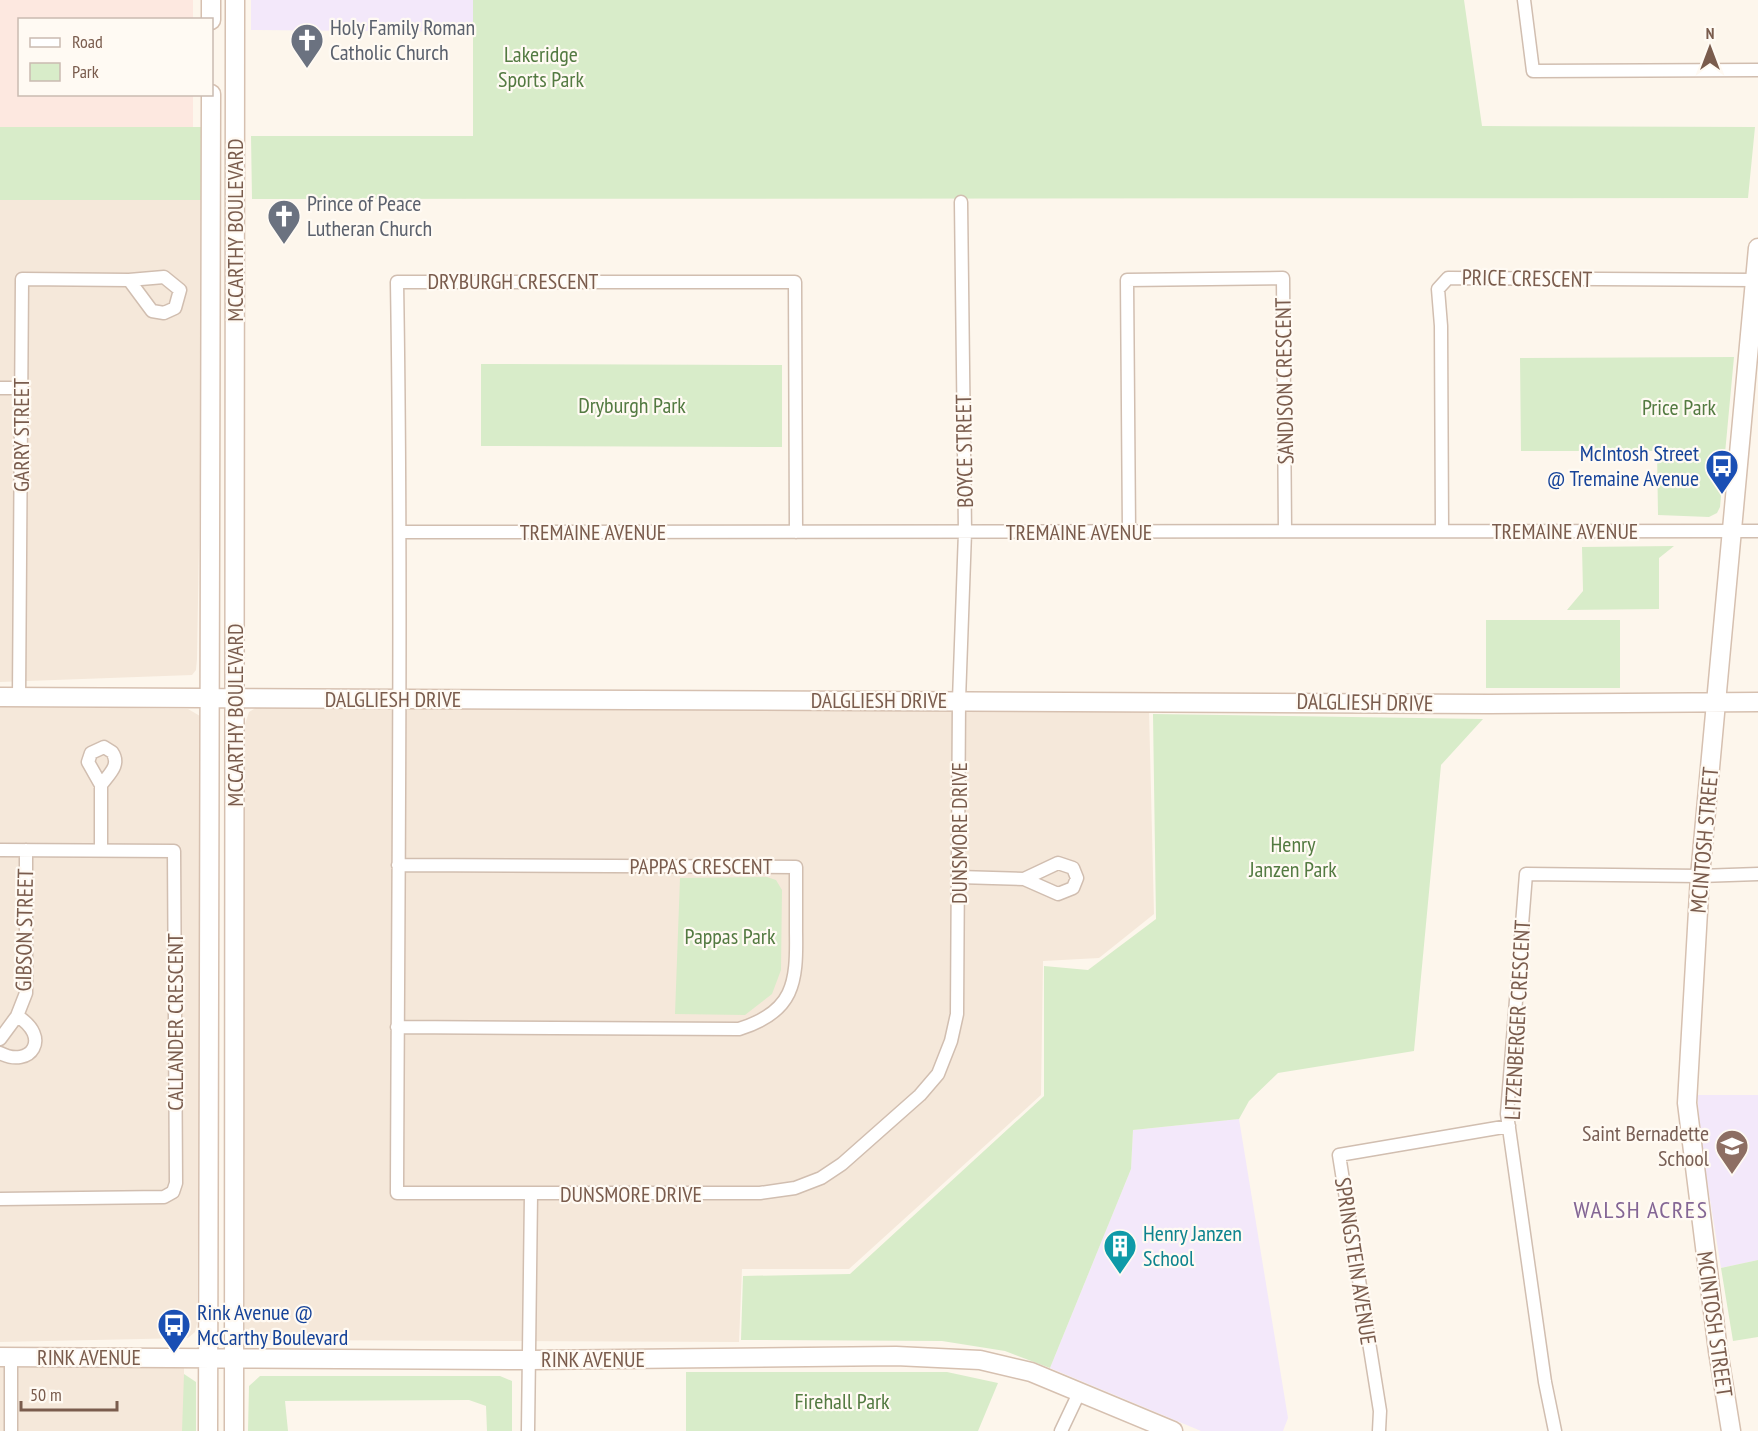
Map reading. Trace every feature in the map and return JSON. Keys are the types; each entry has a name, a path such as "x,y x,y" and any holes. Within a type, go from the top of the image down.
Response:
{"street":[{"path":"211,0 211,18"},
{"name":"MCCARTHY BOULEVARD","path":"234,1431 235,0"},
{"path":"1524,0 1533,71 1758,70"},
{"name":"MCCARTHY BOULEVARD","path":"208,1431 211,96"},
{"name":"BOYCE STREET","path":"959,700 965,532 961,202"},
{"name":"MCINTOSH STREET","path":"1731,1431 1687,1103 1700,876 1758,248"},
{"name":"SANDISON CRESCENT","path":"1129,532 1127,280 1272,278 1283,278 1285,531"},
{"name":"PRICE CRESCENT","path":"1442,531 1441,326 1438,289 1448,278 1755,280"},
{"name":"GARRY STREET","path":"19,698 22,279 129,280"},
{"name":"DRYBURGH CRESCENT","path":"398,699 400,532 397,282 795,282 796,532"},
{"path":"0,388 22,388"},
{"name":"TREMAINE AVENUE","path":"400,532 1758,531"},
{"name":"DALGLIESH DRIVE","path":"0,698 234,697 1489,704 1758,702"},
{"name":"DUNSMORE DRIVE","path":"398,699 397,1193 531,1194 760,1193 795,1188 821,1178 842,1164 920,1095 938,1074 951,1041 957,1014 959,700"},
{"path":"101,785 101,850"},
{"name":"CALLANDER CRESCENT","path":"0,850 174,851 176,1183 173,1192 164,1197 0,1199"},
{"name":"GIBSON STREET","path":"0,1039 17,1016 27,993 26,850"},
{"name":"PAPPAS CRESCENT","path":"398,864 796,867 797,972 792,991 780,1006 761,1022 739,1029 398,1027"},
{"name":"LITZENBERGER CRESCENT","path":"1555,1431 1545,1382 1508,1110 1526,874 1700,876 1758,873"},
{"path":"959,877 1024,879"},
{"path":"0,1053 11,1059 26,1056 34,1047 36,1034 31,1024 17,1016"},
{"name":"SPRINGSTEIN AVENUE","path":"1379,1431 1380,1411 1340,1155 1509,1126"},
{"path":"528,1431 531,1194"},
{"name":"RINK AVENUE","path":"6,1357 530,1360 896,1356 980,1360 1031,1372 1173,1431"},
{"path":"6,1357 10,1431"},
{"path":"1061,1431 1079,1393"}],"shaded area":[{"path":"0,0 193,0 193,18 18,18 18,96 193,96 193,127 0,127"},
{"path":"251,0 473,0 473,32 251,30"},
{"path":"0,200 205,200 197,659 196,670 192,675 0,682"},
{"path":"0,706 188,709 200,716 203,724 197,1323 195,1332 188,1338 0,1342"},
{"path":"259,706 1149,710 1154,914 1099,958 1043,961 1041,1095 849,1269 742,1269 739,1342 257,1340 245,1328 242,733 249,712"},
{"name":"Saint Bernadette School","path":"1697,1095 1758,1095 1758,1260 1721,1268 1703,1156"},
{"path":"1239,1119 1288,1418 1283,1431 1201,1431 1050,1368 1131,1169 1133,1130"},
{"path":"0,1365 184,1365 184,1431 0,1431"}],"green space":[{"name":"Lakeridge Sports Park","path":"473,0 1464,0 1482,126 1755,127 1748,198 252,199 251,136 473,136"},
{"path":"0,127 203,127 205,200 0,200"},
{"name":"Price Park","path":"1734,357 1720,507 1717,513 1709,517 1658,515 1657,451 1521,451 1520,358"},
{"name":"Dryburgh Park","path":"481,364 782,365 782,447 481,446"},
{"path":"1674,546 1659,558 1659,609 1567,610 1583,591 1582,547"},
{"path":"1486,620 1620,620 1620,688 1486,688"},
{"name":"Henry Janzen Park","path":"1153,714 1483,719 1441,765 1414,1051 1278,1073 1249,1101 1239,1119 1133,1130 1131,1169 1050,1368 1005,1351 942,1341 741,1340 743,1276 850,1274 1044,1096 1044,966 1088,970 1156,919"},
{"name":"Pappas Park","path":"767,877 776,880 782,890 781,970 772,994 745,1015 675,1014 680,878"},
{"path":"1758,1260 1758,1337 1733,1341 1721,1268"},
{"name":"Firehall Park","path":"686,1372 947,1372 998,1383 978,1431 686,1431"},
{"path":"184,1374 196,1382 196,1431 182,1431"},
{"path":"260,1376 500,1376 512,1381 512,1431 487,1431 486,1406 469,1400 285,1401 288,1431 248,1431 249,1386"}],"place":[{"name":"Holy Family Roman Catholic Church","path":"307,69"},
{"name":"Prince of Peace Lutheran Church","path":"284,245"},
{"name":"McIntosh Street @ Tremaine Avenue","path":"1722,495"},
{"name":"Saint Bernadette School","path":"1732,1175"},
{"name":"Henry Janzen School","path":"1120,1275"},
{"name":"Rink Avenue @ McCarthy Boulevard","path":"174,1354"}],"district":[{"name":"WALSH ACRES","path":"1641,1209"}]}
